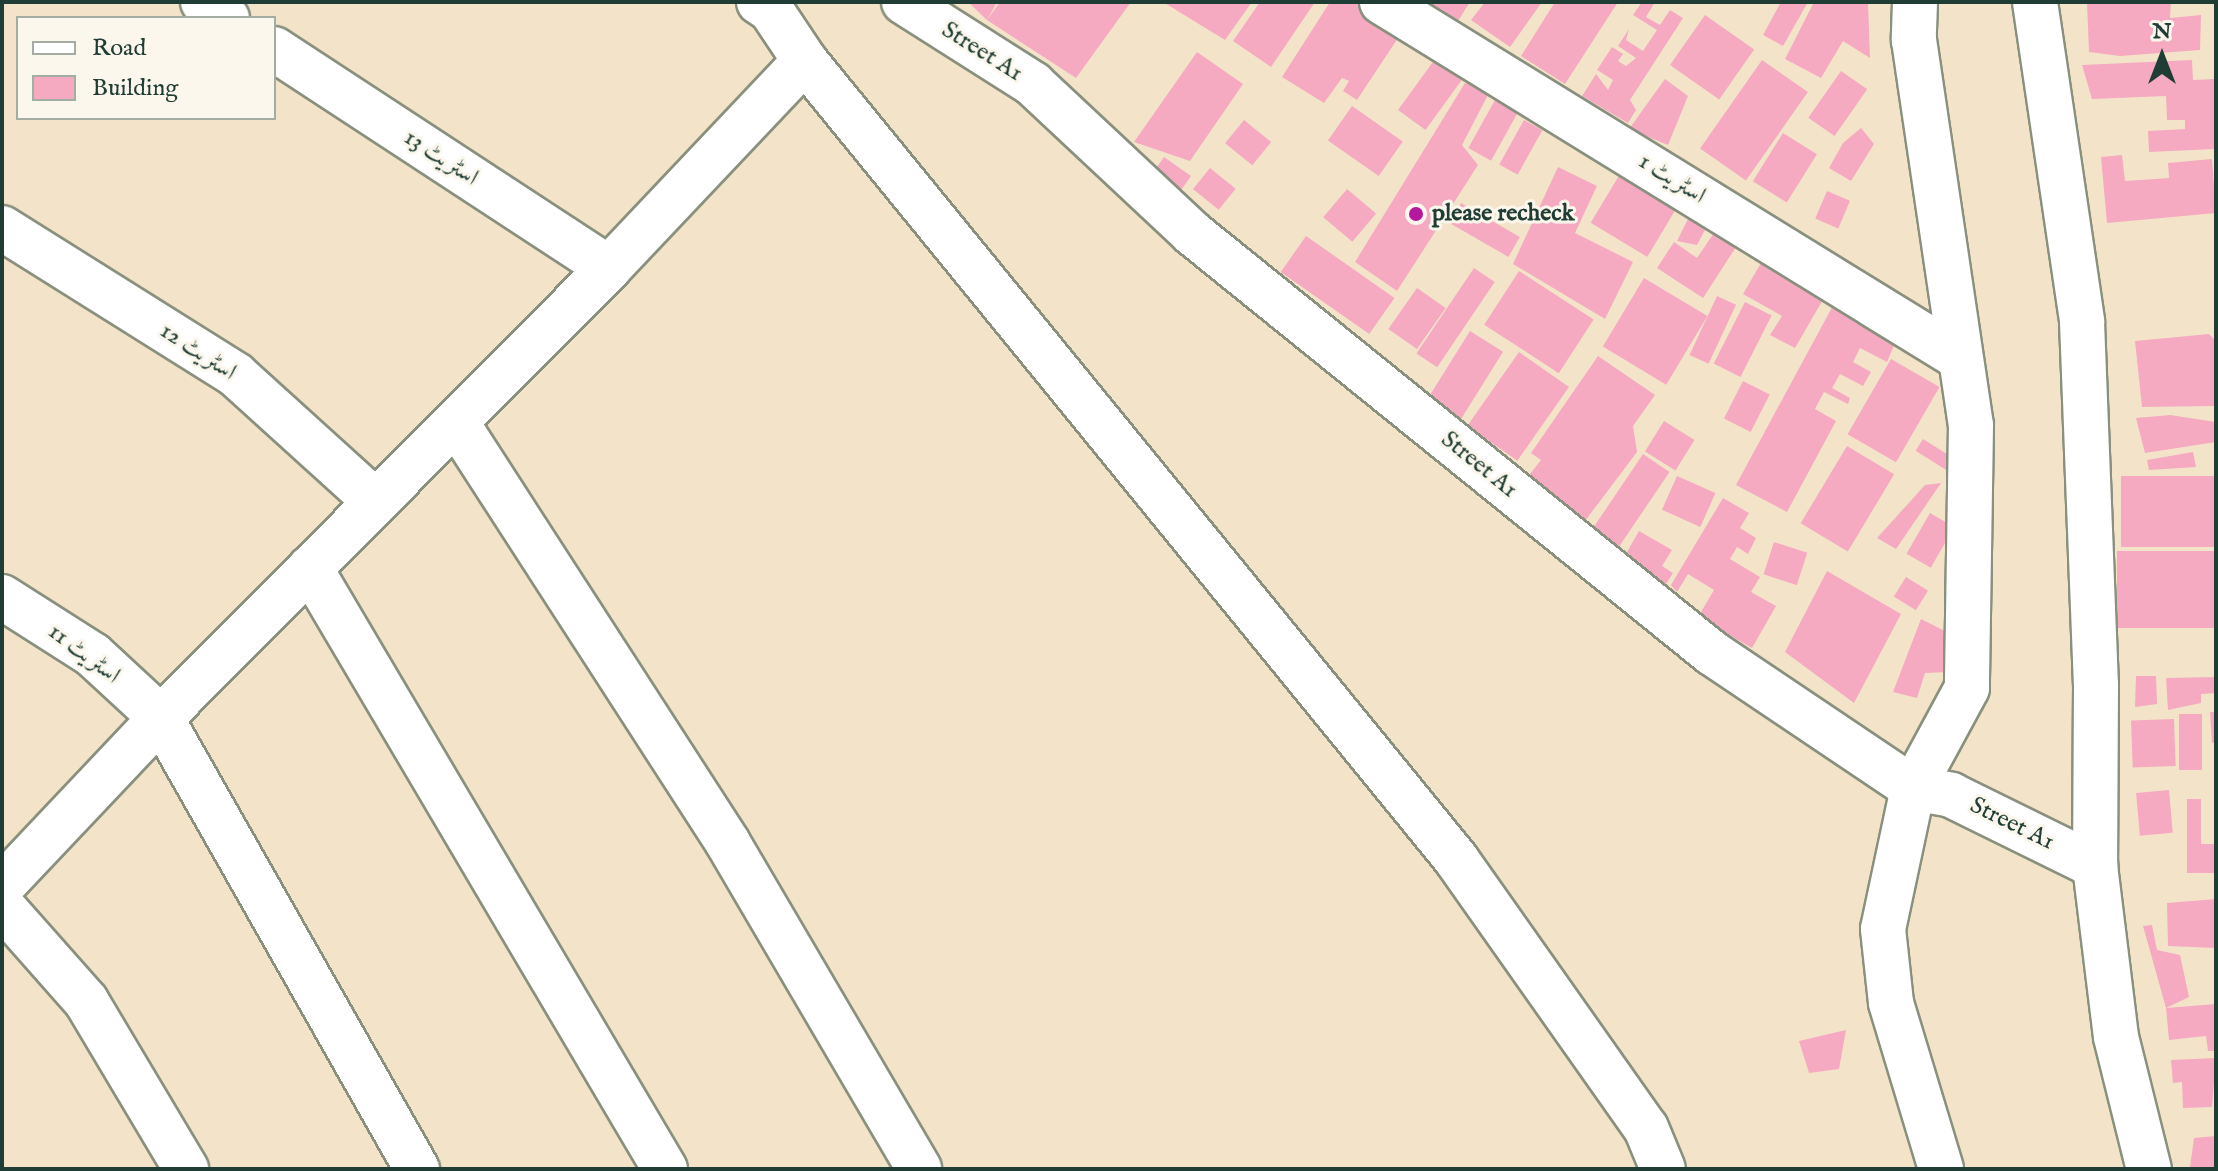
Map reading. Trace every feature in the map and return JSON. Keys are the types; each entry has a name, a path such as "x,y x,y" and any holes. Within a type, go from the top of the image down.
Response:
{"street":[{"path":"203,2 224,16"},
{"path":"759,2 771,10 805,61 1456,859 1646,1128 1663,1169"},
{"name":"Street A1","path":"904,2 1033,84 1192,233 1712,653 1913,788 1951,795 2095,866"},
{"name":"اسٹریٹ 1","path":"1382,2 1960,358"},
{"path":"1915,2 1914,40 1971,425 1967,688 1913,788 1883,929 1891,1003 1941,1169"},
{"path":"2035,2 2082,322 2096,685 2095,866 2116,1037 2149,1169"},
{"name":"اسٹریٹ 13","path":"276,50 609,268"},
{"path":"2,886 161,718 609,268 805,61"},
{"name":"اسٹریٹ 12","path":"2,228 236,375 376,502"},
{"path":"456,422 728,843 919,1169"},
{"path":"310,568 665,1169"},
{"name":"اسٹریٹ 11","path":"2,597 93,655 161,718 417,1169"},
{"path":"2,906 86,1001 186,1169"}],"building":[{"path":"968,2 997,2 987,20"},
{"path":"1000,2 1131,2 1076,78 987,20"},
{"path":"1163,2 1252,2 1225,40"},
{"path":"1260,2 1315,2 1271,67 1233,41"},
{"path":"1330,2 1355,2 1402,32 1357,100 1343,91 1349,81 1342,78 1324,103 1282,77"},
{"path":"1426,2 1470,2 1458,21"},
{"path":"1485,2 1542,2 1510,47 1471,20"},
{"path":"1555,2 1618,2 1565,84 1521,56"},
{"path":"1642,2 1655,2 1646,17 1660,25 1670,10 1683,18 1630,100 1636,110 1628,123 1582,96 1596,74 1608,90 1613,80 1597,70 1612,47 1623,54 1618,61 1626,66 1636,58 1618,46 1629,29 1626,40 1643,51 1657,30 1633,15"},
{"path":"1781,2 1808,2 1783,46 1763,35"},
{"path":"1814,2 1868,2 1870,58 1843,41 1821,78 1785,59"},
{"path":"2087,2 2171,2 2170,18 2201,15 2200,50 2120,56 2089,52"},
{"path":"1705,15 1754,49 1719,99 1670,65"},
{"path":"1197,52 1243,84 1190,161 1134,142"},
{"path":"1435,59 1463,79 1425,130 1398,110"},
{"path":"1762,60 1808,92 1746,181 1700,148"},
{"path":"2192,60 2193,80 2214,79 2216,149 2149,152 2148,131 2185,129 2185,120 2167,120 2166,96 2092,99 2082,65"},
{"path":"1841,71 1867,89 1835,136 1808,118"},
{"path":"1665,79 1688,96 1668,145 1629,129"},
{"name":"please recheck","path":"1465,83 1490,91 1462,145 1478,165 1397,291 1355,262"},
{"path":"1495,100 1518,113 1491,161 1468,148"},
{"path":"1352,106 1403,142 1379,176 1328,140"},
{"path":"1244,120 1271,142 1252,165 1225,143"},
{"path":"1524,120 1542,130 1518,175 1499,165"},
{"path":"1861,128 1874,144 1851,181 1829,168 1843,143"},
{"path":"1783,133 1817,154 1787,203 1753,181"},
{"path":"2122,155 2125,181 2169,178 2168,163 2212,159 2216,213 2107,223 2101,157"},
{"path":"1164,157 1191,176 1180,191 1153,173"},
{"path":"1558,167 1597,186 1575,233 1633,262 1605,319 1513,264"},
{"path":"1210,168 1236,189 1219,210 1193,189"},
{"path":"1620,174 1677,208 1647,257 1591,223"},
{"path":"1347,189 1376,213 1352,242 1323,217"},
{"path":"1827,191 1850,201 1838,228 1815,219"},
{"path":"1461,203 1520,237 1508,257 1450,223"},
{"path":"1690,215 1708,224 1697,245 1677,241"},
{"path":"1716,230 1738,244 1703,298 1657,268 1674,242 1697,258"},
{"path":"1306,236 1394,298 1369,334 1281,272"},
{"path":"1765,256 1828,291 1795,348 1770,335 1782,316 1743,294"},
{"path":"1474,268 1495,282 1437,367 1416,353"},
{"path":"1519,271 1594,319 1559,373 1484,325"},
{"path":"1644,278 1707,316 1666,385 1603,347"},
{"path":"1417,288 1446,308 1417,349 1388,329"},
{"path":"1717,296 1736,305 1709,364 1690,355"},
{"path":"1836,300 1898,336 1887,362 1860,348 1853,362 1871,372 1863,386 1840,374 1832,388 1850,398 1848,404 1824,392 1815,409 1836,421 1787,512 1736,485"},
{"path":"1745,302 1772,316 1740,377 1714,363"},
{"path":"1470,331 1503,352 1461,419 1428,398"},
{"path":"2209,334 2216,341 2216,406 2142,407 2135,341"},
{"path":"1519,352 1569,387 1517,461 1467,426"},
{"path":"1598,356 1655,395 1633,426 1637,452 1582,525 1523,483 1541,460 1531,453"},
{"path":"1891,359 1939,387 1896,462 1848,434"},
{"path":"1743,381 1770,395 1751,432 1724,418"},
{"path":"2170,415 2216,422 2216,442 2145,453 2136,418"},
{"path":"1664,421 1695,440 1675,471 1645,452"},
{"path":"1923,439 1955,459 1948,471 1916,451"},
{"path":"1847,446 1894,474 1848,551 1801,523"},
{"path":"2193,452 2196,467 2149,470 2147,460"},
{"path":"1643,454 1670,472 1619,547 1593,529"},
{"path":"1677,476 1715,493 1700,527 1662,510"},
{"path":"2121,476 2216,476 2216,547 2121,547"},
{"path":"1941,483 1896,549 1877,538 1925,485"},
{"path":"1723,498 1749,513 1740,528 1756,538 1748,554 1737,547 1730,559 1760,577 1751,592 1776,606 1752,648 1698,617 1714,590 1688,574 1677,592 1671,585"},
{"path":"1930,513 1954,527 1931,568 1906,554"},
{"path":"1639,531 1672,550 1662,566 1673,573 1666,584 1623,559"},
{"path":"1774,542 1807,553 1797,585 1763,574"},
{"path":"2117,551 2216,551 2216,628 2117,628"},
{"path":"1827,571 1901,614 1854,703 1785,652"},
{"path":"1906,577 1928,591 1916,610 1894,597"},
{"path":"1921,619 1953,635 1949,672 1925,673 1917,698 1893,692"},
{"path":"2136,676 2156,676 2157,704 2135,707"},
{"path":"2216,677 2216,693 2201,694 2201,703 2168,710 2166,678"},
{"path":"2210,712 2216,712 2216,742 2212,743"},
{"path":"2179,714 2202,714 2202,770 2179,770"},
{"path":"2174,719 2176,766 2133,767 2131,721"},
{"path":"2169,790 2173,833 2140,836 2136,793"},
{"path":"2187,799 2201,799 2201,844 2216,844 2216,873 2187,873"},
{"path":"2216,899 2216,948 2168,946 2167,903"},
{"path":"2152,925 2157,950 2180,955 2189,997 2166,1008 2143,926"},
{"path":"2216,1004 2216,1051 2208,1051 2206,1036 2169,1040 2166,1008"},
{"path":"1846,1030 1839,1069 1809,1073 1799,1041"},
{"path":"2216,1058 2212,1107 2183,1108 2182,1082 2173,1083 2171,1060"},
{"path":"2216,1136 2216,1169 2190,1167 2194,1138"}],"place":[{"name":"please recheck","path":"1416,214"}]}
